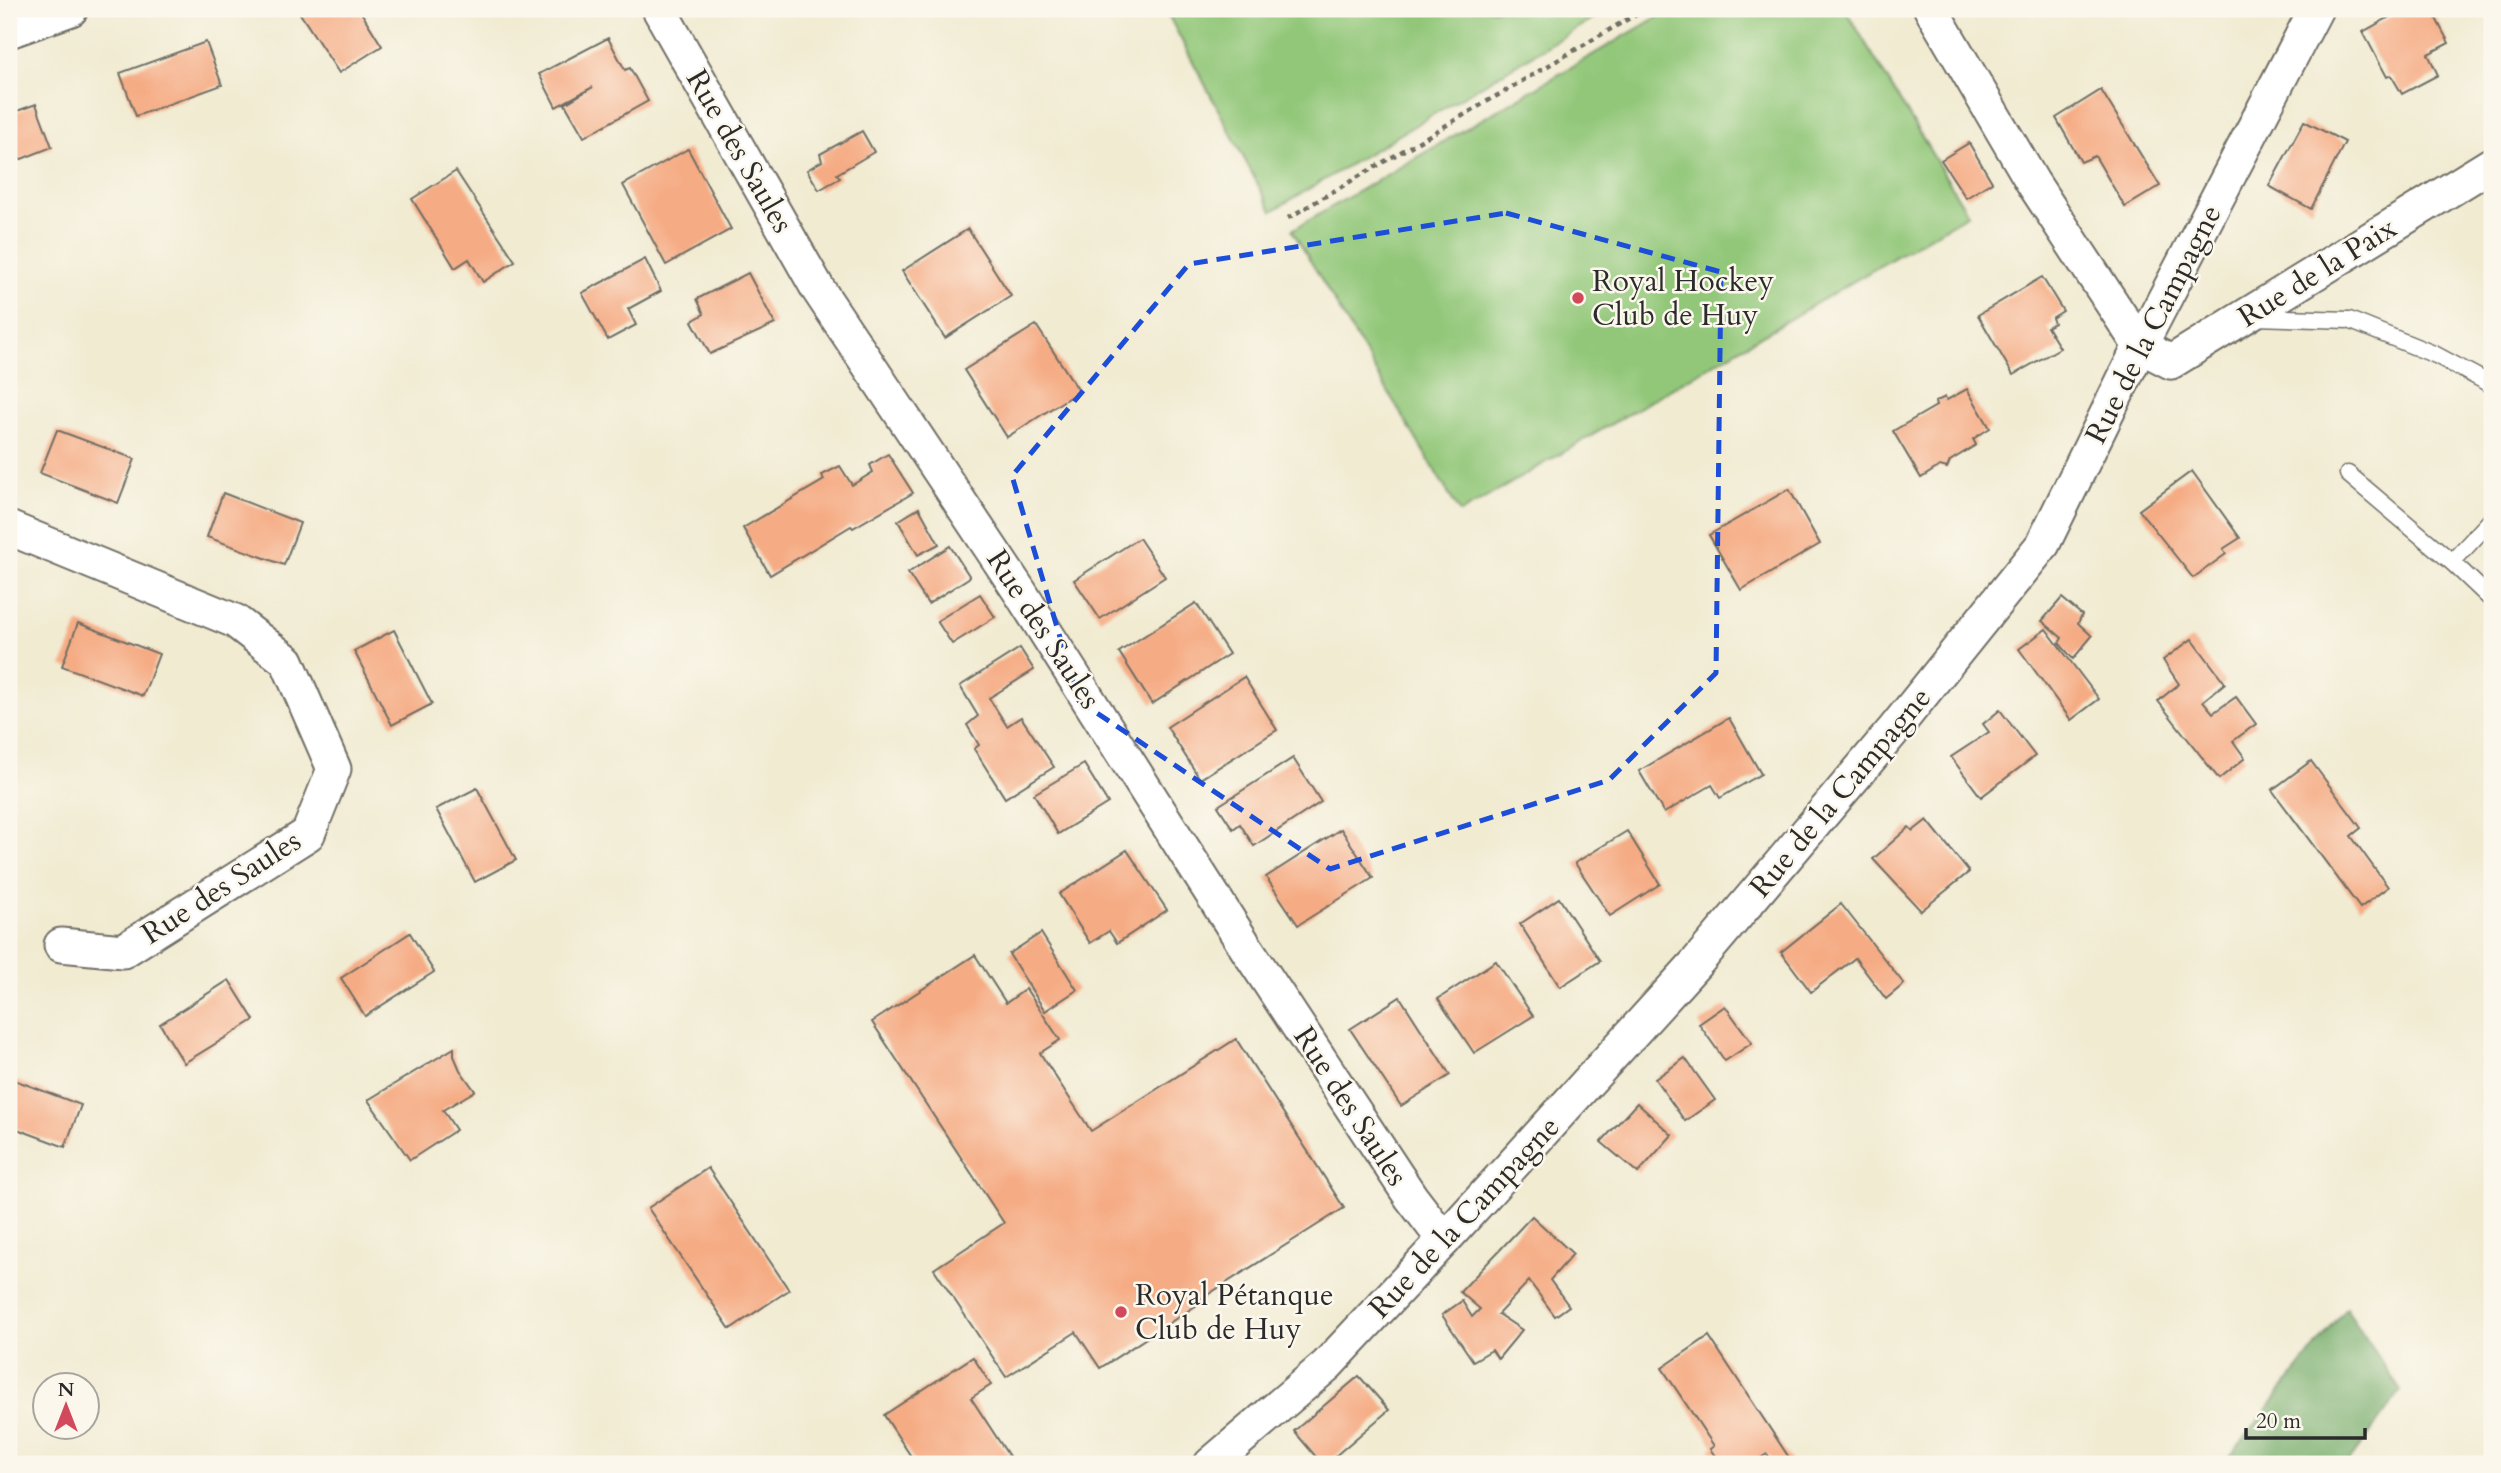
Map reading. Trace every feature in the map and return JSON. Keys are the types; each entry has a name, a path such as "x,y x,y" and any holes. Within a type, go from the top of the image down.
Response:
{"street":[{"path":"9,32 71,9"},
{"name":"Rue des Saules","path":"659,9 818,289 1020,592 1262,972 1411,1197 1444,1240"},
{"path":"1931,9 2033,184 2140,346"},
{"name":"Rue de la Campagne","path":"1211,1464 1326,1365 1444,1240 1698,961 1892,732 2043,544 2140,346 2316,9"},
{"name":"Rue de la Paix","path":"2140,346 2171,362 2492,164"},
{"name":"Rue des Saules","path":"9,528 235,621 287,661 334,769 308,834 122,951 61,945"}],"lane":[{"path":"2245,317 2349,320 2436,355 2492,385"},
{"path":"2348,474 2452,562 2492,600"},
{"path":"2452,562 2492,519"}],"path":[{"path":"1288,218 1645,9"}],"highlighted area":[{"path":"1506,213 1721,272 1716,673 1609,780 1330,869 1079,701 1012,476 1189,264"}],"green space":[{"path":"1165,9 1609,9 1272,211"},
{"name":"Royal Hockey Club de Huy","path":"1671,9 1845,9 1968,214 1460,513 1292,230"},
{"path":"2346,1308 2401,1391 2347,1464 2224,1464"}],"building":[{"path":"304,9 359,9 382,46 339,73 299,12"},
{"path":"2404,9 2431,9 2449,43 2428,54 2438,75 2402,94 2391,75 2387,77 2363,32"},
{"path":"608,38 625,70 630,68 648,101 584,137 565,104 593,87 556,107 539,74"},
{"path":"206,42 222,85 136,116 120,73"},
{"path":"2101,90 2160,186 2125,207 2095,156 2081,162 2056,118"},
{"path":"36,104 52,147 9,164 9,114"},
{"path":"2304,121 2345,142 2311,209 2269,186"},
{"path":"862,131 874,152 837,174 840,178 819,190 807,170 822,161 820,154"},
{"path":"1969,143 1992,182 1966,198 1941,160"},
{"path":"688,149 731,229 666,265 623,185"},
{"path":"456,171 515,261 483,282 469,259 455,268 412,199"},
{"path":"968,229 1011,296 945,338 902,271"},
{"path":"645,259 661,291 628,309 636,325 608,340 582,293"},
{"path":"748,273 775,324 710,354 692,321 704,314 697,299"},
{"path":"2042,277 2063,311 2052,318 2054,323 2047,327 2060,348 2013,375 1978,315"},
{"path":"1036,325 1079,391 1007,437 964,370"},
{"path":"1967,389 1990,428 1973,439 1976,445 1950,461 1947,468 1940,466 1921,478 1893,431 1936,406 1935,402 1945,397 1947,400"},
{"path":"57,430 135,459 118,503 40,473"},
{"path":"888,454 913,493 853,528 851,526 770,575 743,528 824,480 822,475 840,466 852,485 873,472 870,465"},
{"path":"2192,471 2240,538 2223,549 2226,554 2193,578 2139,510"},
{"path":"1789,489 1820,544 1741,590 1709,535"},
{"path":"223,493 300,523 284,565 207,537"},
{"path":"919,508 939,544 918,555 898,521"},
{"path":"1139,538 1165,577 1100,619 1074,580"},
{"path":"950,546 970,577 928,604 908,573"},
{"path":"980,594 995,617 952,644 937,621"},
{"path":"2062,598 2082,615 2078,623 2092,636 2073,659 2059,643 2062,638 2042,621"},
{"path":"1196,603 1229,654 1152,704 1119,652"},
{"path":"78,623 159,654 143,696 62,666"},
{"path":"2046,629 2099,699 2071,720 2019,649"},
{"path":"394,630 432,704 392,725 354,651"},
{"path":"2192,639 2225,683 2203,701 2213,713 2236,697 2256,724 2233,741 2245,758 2219,779 2158,701 2179,684 2163,660"},
{"path":"1020,648 1034,670 989,698 1007,726 1021,717 1054,767 1005,798 974,749 979,745 967,725 978,716 960,686"},
{"path":"1244,677 1277,730 1200,779 1167,727"},
{"path":"2000,710 2035,756 1981,797 1951,757 1989,732 1983,724"},
{"path":"1729,718 1761,774 1720,798 1712,785 1664,813 1639,771"},
{"path":"1293,758 1321,802 1254,846 1240,824 1233,829 1218,806"},
{"path":"2311,761 2361,828 2351,836 2388,887 2360,908 2272,790"},
{"path":"1084,764 1108,803 1058,834 1034,794"},
{"path":"477,788 516,860 475,882 436,809"},
{"path":"1927,820 1969,872 1921,911 1873,859 1909,827 1913,831"},
{"path":"1341,829 1373,878 1298,925 1266,877"},
{"path":"1627,831 1660,884 1610,916 1575,863"},
{"path":"1127,850 1167,910 1117,943 1109,931 1090,943 1059,894"},
{"path":"1559,898 1600,961 1560,987 1520,924"},
{"path":"1841,904 1904,984 1886,999 1855,958 1811,992 1781,952"},
{"path":"410,933 434,972 365,1016 341,978"},
{"path":"1041,933 1077,990 1045,1011 1009,954"},
{"path":"975,955 1006,1003 1026,989 1060,1040 1040,1053 1091,1131 1236,1039 1344,1208 1201,1299 1203,1301 1100,1368 1076,1332 1006,1377 934,1269 1004,1223 872,1022"},
{"path":"1496,961 1533,1016 1474,1053 1438,999"},
{"path":"229,980 254,1020 184,1063 160,1024"},
{"path":"1400,997 1450,1075 1401,1106 1350,1029"},
{"path":"1725,1006 1752,1043 1725,1061 1699,1024"},
{"path":"454,1048 454,1056 460,1070 475,1091 443,1110 456,1130 410,1160 368,1100"},
{"path":"1685,1058 1715,1100 1685,1121 1655,1079"},
{"path":"9,1078 81,1105 65,1147 9,1126"},
{"path":"1637,1103 1672,1135 1638,1173 1601,1142"},
{"path":"708,1168 789,1290 730,1329 648,1208"},
{"path":"1532,1216 1573,1254 1550,1280 1569,1306 1555,1316 1529,1281 1498,1314 1522,1330 1498,1359 1492,1350 1473,1361 1442,1315 1462,1301 1472,1317 1480,1309 1460,1292"},
{"path":"1709,1336 1792,1462 1789,1464 1775,1464 1767,1454 1751,1464 1721,1464 1710,1449 1714,1446 1662,1368"},
{"path":"973,1357 991,1385 971,1398 1014,1464 916,1464 884,1415"},
{"path":"1359,1376 1389,1410 1326,1464 1322,1464 1294,1431"}],"place":[{"name":"Royal Hockey Club de Huy","path":"1578,298"},
{"name":"Royal Pétanque Club de Huy","path":"1121,1312"}]}
